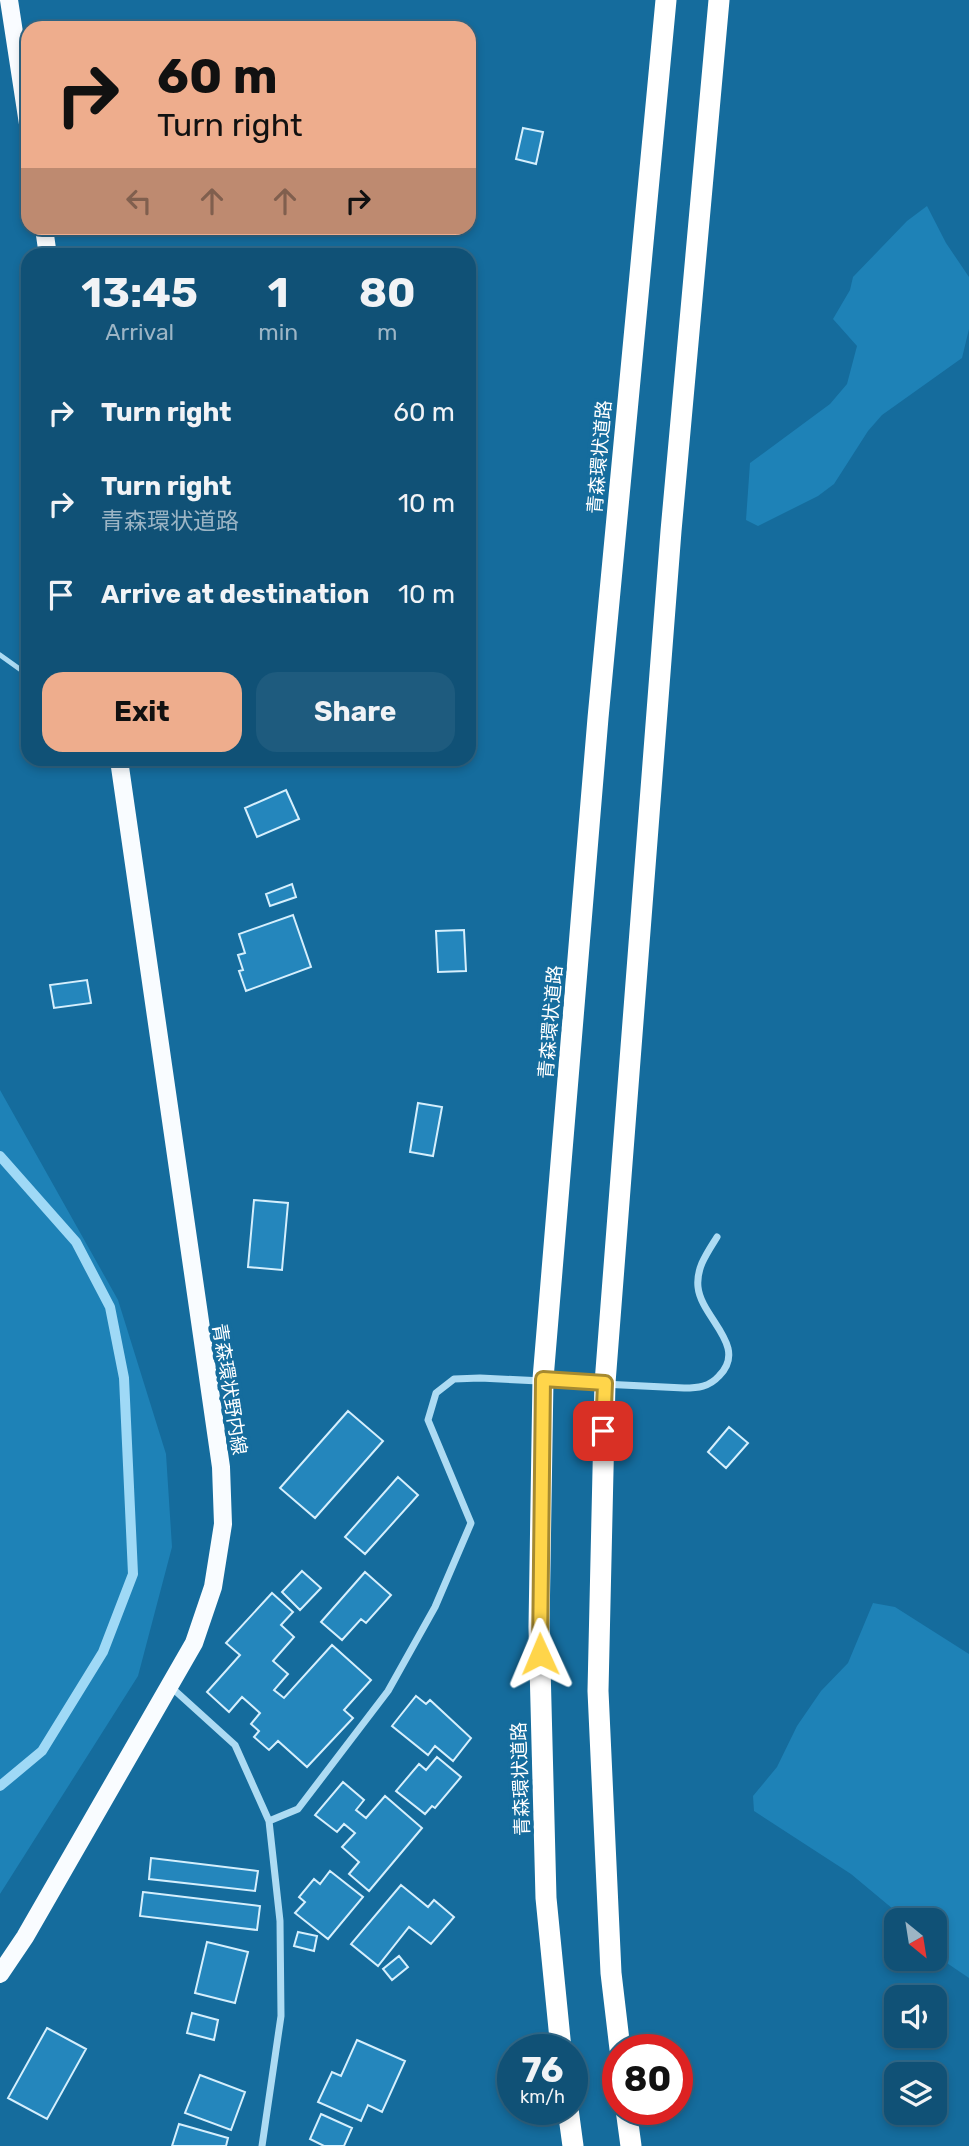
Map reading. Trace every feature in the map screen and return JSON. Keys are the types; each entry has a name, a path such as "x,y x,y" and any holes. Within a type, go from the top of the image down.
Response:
{"highway":[{"name":"青森環状道路","path":"560,2034 546,1898 540,1668 543,1379 600,690 666,0"},
{"path":"618,2034 611,1973 598,1690 605,1383 671,531 719,0"},
{"path":"570,2125 573,2146"},
{"path":"628,2125 631,2146"}],"main road":[{"path":"9,0 21,78"},
{"name":"青森環状野内線","path":"0,1974 25,1937 194,1643 213,1587 223,1524 220,1467 120,766"}],"street":[{"path":"270,1821 298,1809 388,1691 435,1607 471,1523 428,1420 436,1393 454,1379 543,1379 698,1388 722,1373 727,1364 728,1345 700,1300 698,1288 698,1273 717,1237"},
{"path":"171,1687 235,1745 270,1821 280,1922 281,2016 262,2146"}],"lane":[{"path":"0,655 21,670"}],"shaded area":[{"path":"927,206 946,243 969,277 969,329 962,358 882,415 868,431 834,484 818,496 758,526 746,520 750,463 830,404 847,384 857,346 833,319 850,290 853,277 907,221"},
{"path":"0,1090 118,1300 166,1454 172,1547 138,1676 0,1894"},
{"path":"873,1603 895,1607 969,1654 969,1978 947,1963 947,1908 892,1908 851,1874 754,1811 753,1796 777,1767 797,1726 821,1691 848,1663"}],"building":[{"path":"523,128 543,132 536,164 516,159"},
{"path":"286,790 299,819 257,837 245,808"},
{"path":"292,884 296,897 270,906 266,894"},
{"path":"293,915 311,967 246,991 239,971 243,970 238,955 245,953 239,934"},
{"path":"464,930 466,971 438,972 436,931"},
{"path":"87,980 91,1003 54,1008 50,985"},
{"path":"418,1103 442,1107 433,1156 410,1152"},
{"path":"254,1200 288,1203 282,1270 248,1267"},
{"path":"348,1411 383,1441 315,1518 280,1488"},
{"path":"729,1427 748,1443 726,1468 708,1452"},
{"path":"398,1477 418,1495 365,1554 345,1537"},
{"path":"302,1571 321,1588 300,1610 282,1592"},
{"path":"365,1572 391,1595 366,1623 361,1619 342,1640 321,1622"},
{"path":"272,1593 293,1612 281,1625 294,1637 273,1661 288,1674 274,1690 284,1698 332,1645 371,1680 344,1710 353,1718 307,1767 278,1741 269,1750 254,1737 259,1731 251,1724 260,1713 242,1697 229,1712 207,1692 240,1655 226,1643"},
{"path":"416,1696 426,1704 430,1700 471,1738 453,1761 435,1746 428,1755 392,1726"},
{"path":"437,1757 461,1777 435,1808 432,1806 425,1814 396,1791 419,1764 426,1770"},
{"path":"343,1782 364,1800 356,1810 366,1818 385,1796 422,1828 369,1891 349,1874 359,1862 342,1847 355,1833 344,1824 337,1832 315,1815"},
{"path":"151,1858 258,1871 255,1891 149,1879"},
{"path":"330,1871 363,1897 328,1939 295,1913 305,1902 299,1897 314,1879 320,1884"},
{"path":"401,1885 428,1907 434,1900 454,1917 431,1944 409,1927 378,1966 351,1944"},
{"path":"143,1892 260,1906 257,1930 140,1916"},
{"path":"298,1932 317,1936 314,1951 294,1946"},
{"path":"207,1942 248,1952 235,2003 195,1993"},
{"path":"399,1956 408,1967 392,1980 383,1969"},
{"path":"192,2013 218,2020 214,2040 187,2033"},
{"path":"47,2028 86,2049 47,2119 8,2098"},
{"path":"357,2040 405,2061 382,2112 368,2105 361,2121 318,2102 332,2072 341,2076"},
{"path":"200,2075 245,2092 231,2130 185,2113"},
{"path":"321,2114 352,2128 344,2146 324,2146 310,2139"},
{"path":"179,2124 228,2138 226,2146 172,2146"}],"waterway":[{"path":"0,1156 76,1242 110,1307 124,1378 133,1574 103,1652 42,1751 0,1786"}],"route":[{"path":"540,1654 543,1379 605,1383 603,1431"}]}
